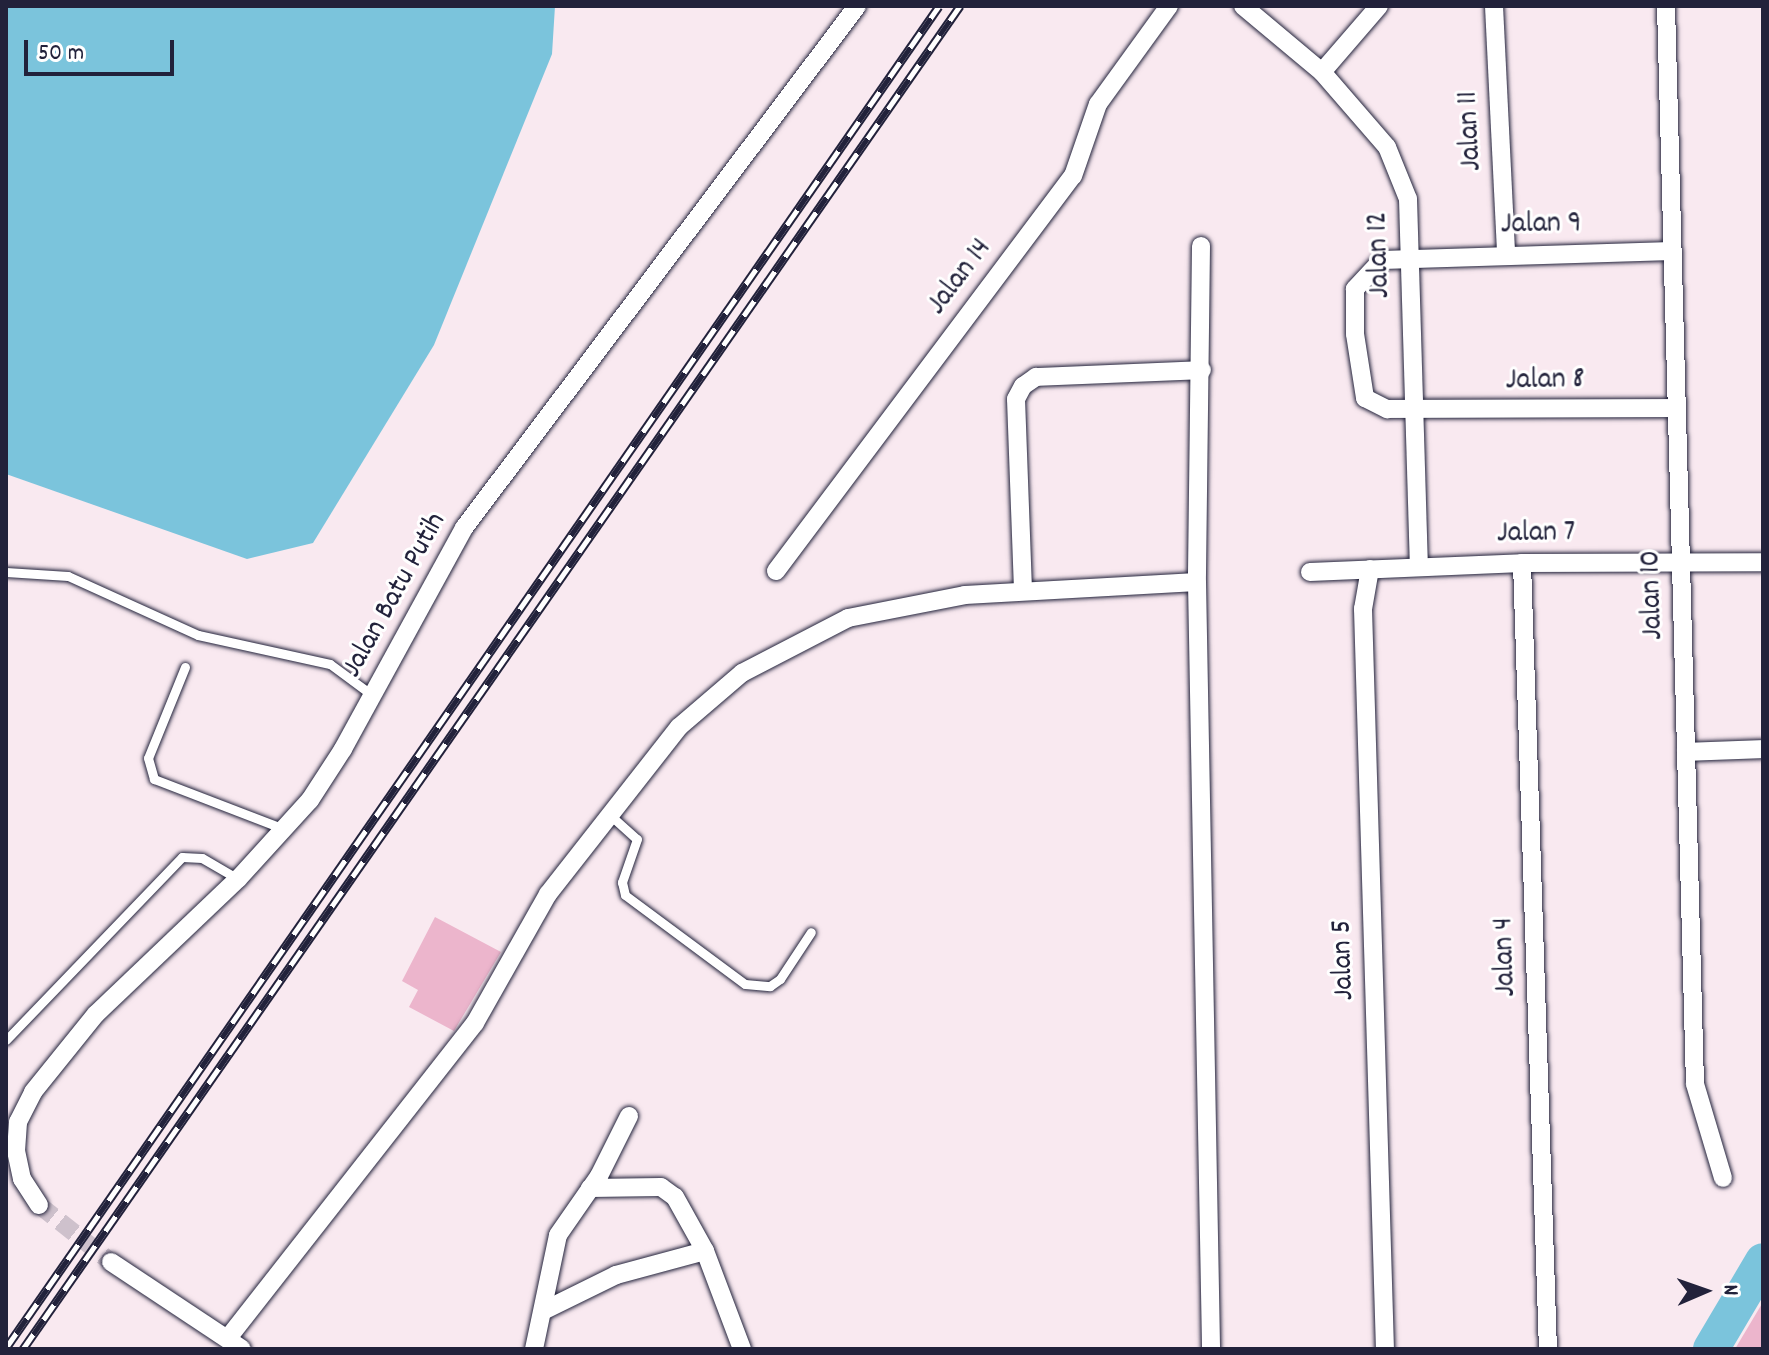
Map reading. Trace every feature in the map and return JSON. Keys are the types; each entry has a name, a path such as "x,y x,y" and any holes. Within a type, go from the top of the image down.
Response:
{"street":[{"name":"Jalan Batu Putih","path":"39,1205 22,1179 16,1151 18,1122 33,1092 96,1014 238,879 284,829 335,762 464,528 857,6"},
{"name":"Jalan 14","path":"776,571 1073,176 1098,104 1169,6"},
{"name":"Jalan 12","path":"1243,6 1322,72 1387,147 1408,199 1419,567"},
{"path":"1322,72 1379,6"},
{"name":"Jalan 11","path":"1494,6 1506,254"},
{"name":"Jalan 10","path":"1666,6 1695,1084 1723,1178"},
{"path":"1201,246 1202,370 1197,582 1211,1349"},
{"name":"Jalan 9","path":"1414,412 1387,409 1365,398 1355,334 1360,278 1382,260 1410,256 1672,251"},
{"path":"1023,590 1016,399 1023,386 1036,377 1202,370"},
{"name":"Jalan 8","path":"1414,412 1677,408"},
{"name":"Jalan 7","path":"1310,572 1522,563 1763,562"},
{"name":"Jalan 4","path":"1522,563 1548,1349"},
{"name":"Jalan 5","path":"1370,569 1363,609 1385,1349"},
{"path":"111,1262 235,1344 475,1023 548,894 679,727 742,673 848,618 965,595 1197,582"},
{"path":"1686,752 1763,749"},
{"path":"534,1349 545,1310 558,1235 590,1188 629,1116"},
{"path":"590,1188 661,1187 675,1197 705,1251 742,1349"},
{"path":"545,1310 616,1275 705,1251"}],"lane":[{"path":"6,572 68,576 198,635 330,664 372,695"},
{"path":"185,667 148,758 154,779 284,829"},
{"path":"610,815 637,839 622,882 625,895 745,984 770,986 780,979 811,932"},
{"path":"6,1040 182,857 202,858 238,879"}],"water":[{"path":"6,6 555,6 552,54 434,345 313,543 247,559 6,474"}],"building":[{"path":"435,917 501,952 454,1031 409,1007 418,990 402,981"},
{"path":"1763,1302 1763,1349 1735,1349"}],"waterway":[{"path":"1711,1349 1763,1261"}],"tunnel":[{"path":"39,1205 111,1262"}],"railway":[{"path":"6,1348 939,6"},
{"path":"23,1349 960,6"}]}
